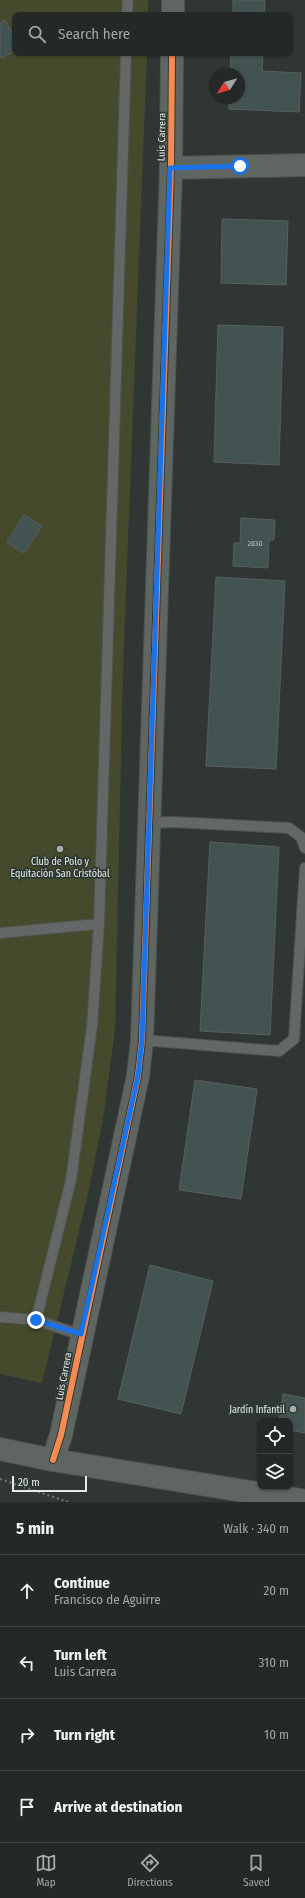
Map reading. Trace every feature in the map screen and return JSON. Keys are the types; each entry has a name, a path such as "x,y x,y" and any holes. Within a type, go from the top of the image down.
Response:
{"street":[{"path":"173,0 173,12"},
{"name":"Luis Carrera","path":"53,1460 61,1435 81,1334 138,1076 142,1040 170,168 172,56"},
{"path":"170,168 305,165"},
{"path":"0,1449 53,1460 305,1501"}],"lane":[{"path":"127,12 128,0"},
{"path":"36,1320 70,1180 92,1026 99,924 126,56"},
{"path":"150,823 172,822 289,828 301,837 305,848"},
{"path":"142,1040 279,1051 294,1039 305,868"},
{"path":"0,933 99,924"},
{"path":"0,1317 36,1320 81,1334"}],"path":[{"path":"0,1479 68,1502"}],"green space":[{"name":"Club de Polo y Equitación San Cristóbal","path":"0,0 148,0 148,12 12,12 12,56 147,56 123,669 115,1029 104,1113 89,1190 42,1383 0,1374"}],"building":[{"path":"233,0 265,0 264,12 233,12"},
{"path":"5,20 12,33 12,53 2,58 0,55 0,23"},
{"path":"231,56 263,56 262,71 301,73 299,112 229,109 229,104 245,104 245,68 230,68"},
{"path":"222,219 288,221 286,285 221,283"},
{"path":"218,325 283,327 279,465 214,462"},
{"path":"24,515 42,526 24,553 7,542"},
{"path":"241,518 275,520 274,540 269,540 268,568 233,566 234,543 240,543"},
{"path":"216,577 285,581 276,769 206,766"},
{"path":"210,842 279,847 270,1035 200,1031"},
{"path":"195,1080 257,1089 241,1199 179,1190"},
{"path":"150,1265 213,1281 181,1414 118,1399"},
{"name":"Jardín Infantil","path":"283,1394 305,1398 305,1433 293,1431 293,1418 279,1418"}],"cycle path":[{"path":"53,1460 61,1435 138,1076 142,1040 171,168 172,56"}],"place":[{"name":"Club de Polo y Equitación San Cristóbal","path":"60,849"},
{"name":"Jardín Infantil","path":"293,1409"}],"route":[{"path":"36,1320 81,1334 138,1076 144,1015 170,168 240,166"}]}
